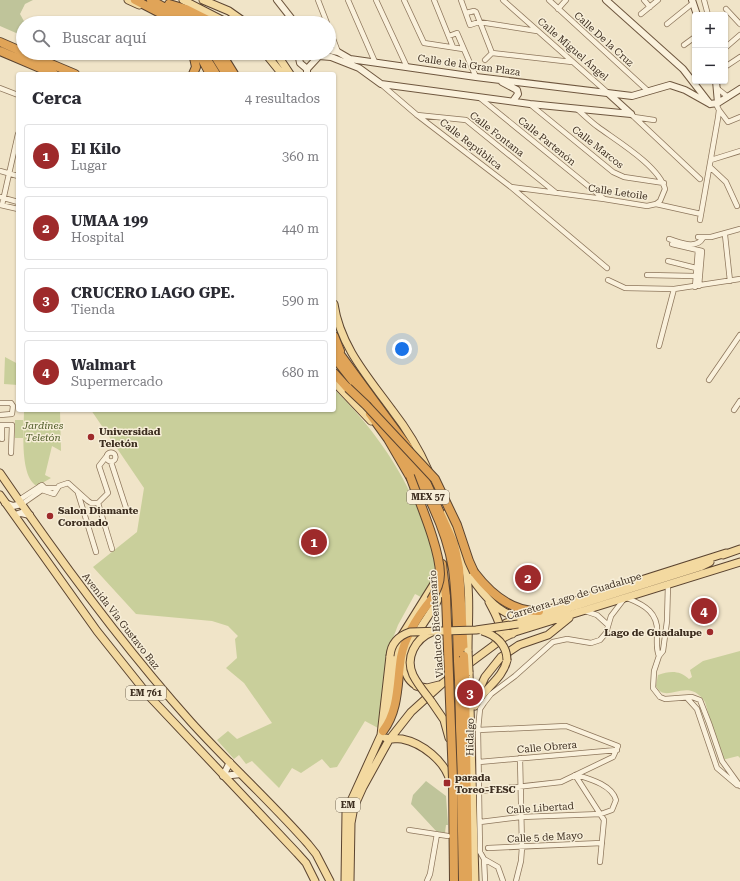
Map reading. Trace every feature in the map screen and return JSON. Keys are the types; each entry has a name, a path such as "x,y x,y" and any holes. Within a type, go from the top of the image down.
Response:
{"highway":[{"path":"135,0 164,16"},
{"path":"151,0 177,16"},
{"path":"166,2 185,16"},
{"path":"166,2 200,16"},
{"path":"0,42 16,49"},
{"path":"0,51 16,58"},
{"path":"21,60 49,72"},
{"path":"43,60 70,72"},
{"path":"194,72 198,60"},
{"path":"202,60 207,72"},
{"path":"205,60 214,72"},
{"path":"218,60 225,72"},
{"path":"225,60 233,72"},
{"name":"MEX 57","path":"336,341 345,361"},
{"name":"MEX 57","path":"336,349 398,432 420,468 451,536 459,568 464,676 468,881"},
{"name":"MEX 57","path":"336,360 382,418 427,495 445,538 453,575 463,656"},
{"name":"Viaducto Bicentenario","path":"336,375 381,428 410,476 435,534 444,575 452,780 453,881"},
{"path":"348,388 366,405 435,479 457,526 467,558 469,570 497,601"},
{"path":"382,733 390,722 394,708 402,652 409,635 439,583 439,565 424,514 410,476"},
{"path":"488,592 516,608 539,611"},
{"name":"MEX 57","path":"462,881 464,676"}],"main road":[{"path":"128,0 147,8 159,16"},
{"path":"183,0 214,16"},
{"path":"203,0 229,11 236,16"},
{"path":"271,60 280,72"},
{"path":"281,60 289,72"},
{"path":"336,313 340,330 356,362 394,411 426,464 456,533 469,570 463,656 464,676 472,718 475,881"},
{"path":"336,384 380,432 415,492 435,541 441,565 443,584 447,665 445,685 452,780"},
{"name":"Avenida Via Gustavo Baz","path":"0,473 65,566 159,685 316,854 330,881"},
{"name":"EM 761","path":"0,495 94,626 139,684 223,776 297,853 312,874 315,881"},
{"name":"Carretera Lago de Guadalupe","path":"345,881 349,813 382,733 390,656 393,645 404,635 414,632 476,630 518,624 700,567 726,553 740,549"},
{"path":"512,634 509,634 505,630 506,624 525,616 726,553"},
{"name":"Carretera Lago de Guadalupe","path":"349,813 389,740 410,712 492,646 512,634 740,562"},
{"path":"441,565 433,588 399,640 388,715 382,733 389,740 403,739 424,749 442,764 452,780"},
{"path":"469,570 497,601 506,606 516,608"},
{"path":"419,687 413,683 407,673 407,653 410,645 437,603 443,584"},
{"path":"488,592 504,613 515,616 525,616"},
{"path":"488,592 500,627 498,639 492,646"},
{"path":"471,707 485,676 501,657 519,645 548,635 572,615"},
{"path":"472,718 478,701 501,674 507,660 505,650 498,639 488,633 476,630"},
{"path":"434,632 427,634 418,642 412,653 410,661 414,677 444,720 449,738"},
{"path":"400,667 407,680 419,687 430,688 445,685"},
{"name":"Carretera Lago de Guadalupe","path":"348,823 350,881"}],"street":[{"path":"277,0 290,16"},
{"path":"318,0 324,16"},
{"path":"348,0 375,62"},
{"path":"376,0 407,67"},
{"path":"404,0 424,43 463,49"},
{"path":"434,0 453,47"},
{"path":"461,0 470,25 479,22 537,31"},
{"name":"Calle Miguel Ángel","path":"503,0 632,116"},
{"name":"Calle De la Cruz","path":"549,0 648,90"},
{"path":"558,9 566,0"},
{"path":"606,0 683,69 728,122 740,117"},
{"path":"644,0 650,6"},
{"path":"641,14 658,0"},
{"path":"704,0 707,12"},
{"path":"667,24 693,2 696,12"},
{"path":"726,9 740,24"},
{"path":"466,13 476,11 492,53"},
{"path":"449,36 457,33 476,77"},
{"path":"728,46 740,36"},
{"path":"684,45 692,39"},
{"path":"336,47 338,52"},
{"name":"Calle de la Gran Plaza","path":"338,52 350,59 496,80 609,94 632,96 648,90 670,85 685,90 714,104"},
{"path":"485,60 492,53"},
{"path":"492,53 572,62"},
{"path":"728,65 740,57"},
{"name":"Calle República","path":"336,59 359,68 381,84 417,115 511,187 607,268"},
{"path":"299,60 307,72 314,60"},
{"path":"496,80 517,90 518,94 513,101"},
{"path":"381,84 654,120"},
{"path":"714,104 718,89 717,84"},
{"path":"0,89 16,94"},
{"path":"718,89 728,97"},
{"path":"714,104 740,89"},
{"name":"Calle Partenón","path":"479,96 604,199"},
{"name":"Calle Marcos","path":"530,104 613,172 624,177 664,183"},
{"path":"577,109 596,126 626,145 664,183"},
{"path":"700,220 719,110"},
{"name":"Calle Fontana","path":"417,115 466,120 556,193"},
{"path":"632,116 700,179"},
{"path":"16,143 1,205 16,209"},
{"path":"711,160 740,151"},
{"path":"710,168 726,182 737,206"},
{"path":"0,171 16,176"},
{"name":"Calle Letoile","path":"511,187 647,206 656,204 665,193 664,183"},
{"path":"2,198 16,202"},
{"path":"656,204 701,214"},
{"path":"700,251 671,242 692,245 700,243 701,237 724,235 740,229"},
{"path":"724,235 730,281"},
{"path":"697,287 695,276 700,251"},
{"path":"697,287 700,251"},
{"path":"668,261 696,268"},
{"path":"647,275 695,276"},
{"path":"608,280 625,288 674,289 697,287 740,279"},
{"path":"658,346 674,289"},
{"path":"709,380 740,336"},
{"path":"734,410 740,401"},
{"path":"0,404 12,404 11,453"},
{"path":"0,414 12,414"},
{"path":"2,439 1,425 12,425"},
{"path":"5,503 13,506 42,488 55,491 62,484 68,483 91,503 98,502 108,493 99,466 109,453 114,454 115,459 111,462"},
{"path":"106,457 111,462 127,511"},
{"path":"78,492 96,552"},
{"path":"98,502 112,549"},
{"path":"15,515 20,513 30,515"},
{"path":"668,584 667,622 663,651 659,656 653,682 656,693 666,699 687,698 697,708 717,768 740,787"},
{"path":"625,598 641,604 654,614 658,627 656,650 659,656"},
{"name":"Hidalgo","path":"485,881 484,859 480,852 478,730 480,709 486,700 548,645 558,640 568,639 596,642 604,637 611,616 625,598"},
{"path":"585,611 597,615 608,625"},
{"path":"478,730 566,726 617,744 617,750 613,757 557,783 480,791"},
{"name":"Calle Obrera","path":"479,762 617,750"},
{"path":"516,881 521,861 522,847 520,758"},
{"path":"223,776 230,762"},
{"path":"223,776 241,774"},
{"path":"576,775 600,783 615,796 616,800 614,808 609,812 601,814"},
{"path":"576,775 604,821 600,862"},
{"name":"Calle Libertad","path":"480,822 521,817 601,814"},
{"path":"409,830 448,836"},
{"path":"427,881 430,874 437,834"},
{"name":"Calle 5 de Mayo","path":"488,848 602,843"},
{"path":"484,859 498,867 503,881"}],"green space":[{"path":"0,0 33,0 25,4 20,14 21,16 16,16 16,33 0,26"},
{"path":"5,357 16,363 16,385 4,384"},
{"path":"336,391 364,421 390,457 412,496 421,516 435,560 435,570 430,585 423,598 415,594 398,625 390,646 378,728 365,721 337,767 330,768 322,759 301,773 292,768 279,788 252,761 246,764 239,755 234,759 217,740 228,731 237,739 272,723 244,683 226,668 237,658 235,639 238,636 228,626 212,621 136,614 93,567 137,532 144,488 92,412 336,412"},
{"name":"Jardínes Teletón","path":"24,412 60,412 61,451 52,446 45,475 51,478 37,486 31,481 27,473 23,439"},
{"path":"15,420 23,420 23,438 15,438"},
{"path":"740,651 740,758 738,756 722,760 705,702 698,694 684,690 665,693 660,691 656,686 658,675 674,672 682,674 689,679 692,677 690,670 703,661"},
{"path":"426,781 446,796 448,825 446,825 445,833 437,832 411,804 413,795"}],"place":[{"name":"Universidad Teletón","path":"91,437"},
{"name":"Salon Diamante Coronado","path":"50,516"},
{"name":"El Kilo","path":"314,542"},
{"name":"UMAA 199","path":"528,578"},
{"name":"Walmart","path":"704,611"},
{"name":"Lago de Guadalupe","path":"710,632"},
{"name":"CRUCERO LAGO GPE.","path":"470,693"},
{"name":"parada Toreo-FESC","path":"447,783"}]}
